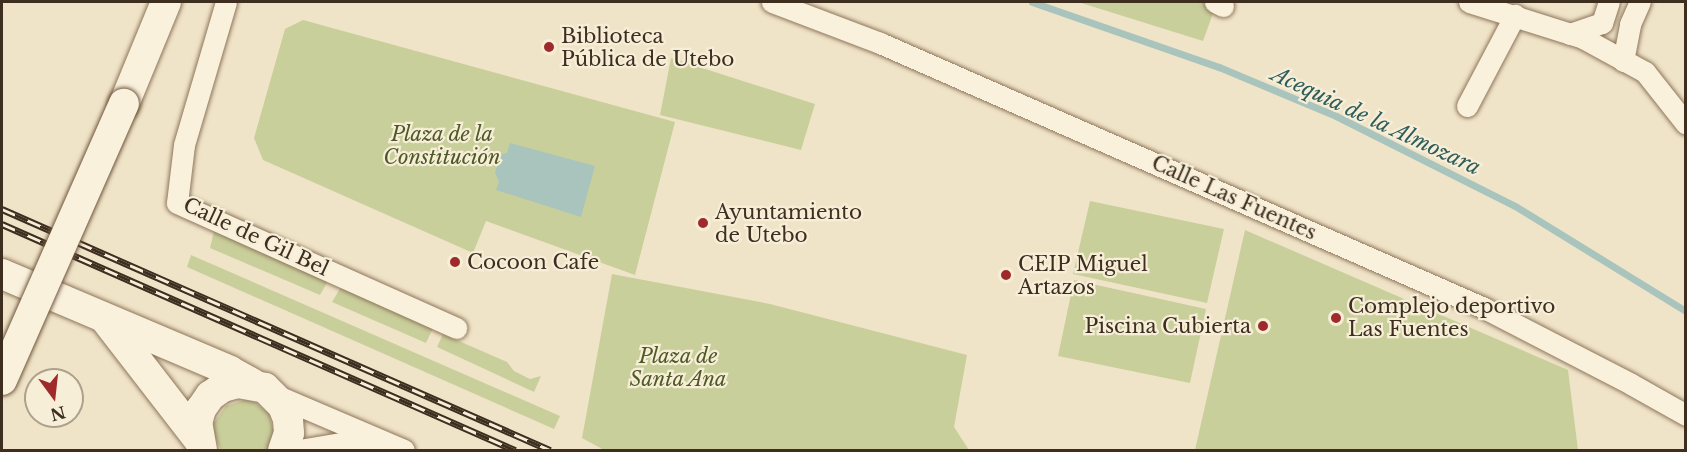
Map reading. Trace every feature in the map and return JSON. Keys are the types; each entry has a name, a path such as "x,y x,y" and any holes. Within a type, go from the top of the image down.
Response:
{"street":[{"path":"2,380 124,104 166,2"},
{"name":"Calle de Gil Bel","path":"226,2 184,145 177,203 456,328"},
{"name":"Calle Las Fuentes","path":"772,2 880,43 1484,308 1686,415"},
{"path":"1469,2 1570,34 1645,72 1686,124"},
{"path":"1570,34 1602,23 1609,2"},
{"path":"1623,61 1630,24 1640,2"},
{"path":"1467,106 1515,15"},
{"path":"2,274 106,320 131,328 399,448"},
{"path":"106,320 200,445"},
{"path":"200,445 199,416 210,396 223,387 238,383 264,389 283,406 288,419 289,433 283,450"},
{"path":"299,450 352,441 399,448"}],"green space":[{"path":"1078,2 1202,2 1215,8 1203,41"},
{"name":"Plaza de la Constitución","path":"303,20 675,122 635,275 486,221 473,253 263,160 254,138 285,29"},
{"path":"671,58 815,104 801,150 660,115"},
{"path":"1090,201 1224,229 1207,303 1073,274"},
{"name":"Complejo deportivo Las Fuentes","path":"1245,230 1568,370 1578,450 1195,450"},
{"path":"214,231 328,281 320,295 210,248"},
{"path":"191,255 560,416 554,429 187,267"},
{"name":"Plaza de Santa Ana","path":"612,274 770,304 967,355 954,427 969,450 604,450 582,438"},
{"path":"1074,280 1206,309 1190,383 1058,356"},
{"path":"341,287 433,328 426,343 332,302"},
{"path":"443,334 507,362 514,371 530,379 541,376 534,392 437,347"},
{"path":"244,400 254,402 269,414 274,433 272,442 267,450 221,450 213,433 214,423 226,406"}],"water":[{"path":"510,143 595,166 581,217 496,190 499,182 495,173 501,154 507,153"}],"waterway":[{"name":"Acequia de la Almozara","path":"1032,2 1219,67 1336,116 1515,206 1686,311"}],"railway":[{"path":"2,209 550,450"},
{"path":"2,224 515,450"}],"place":[{"name":"Biblioteca Pública de Utebo","path":"549,47"},
{"name":"Ayuntamiento de Utebo","path":"703,223"},
{"name":"Cocoon Cafe","path":"455,262"},
{"name":"CEIP Miguel Artazos","path":"1006,275"},
{"name":"Complejo deportivo Las Fuentes","path":"1336,318"},
{"name":"Piscina Cubierta","path":"1263,326"}]}
